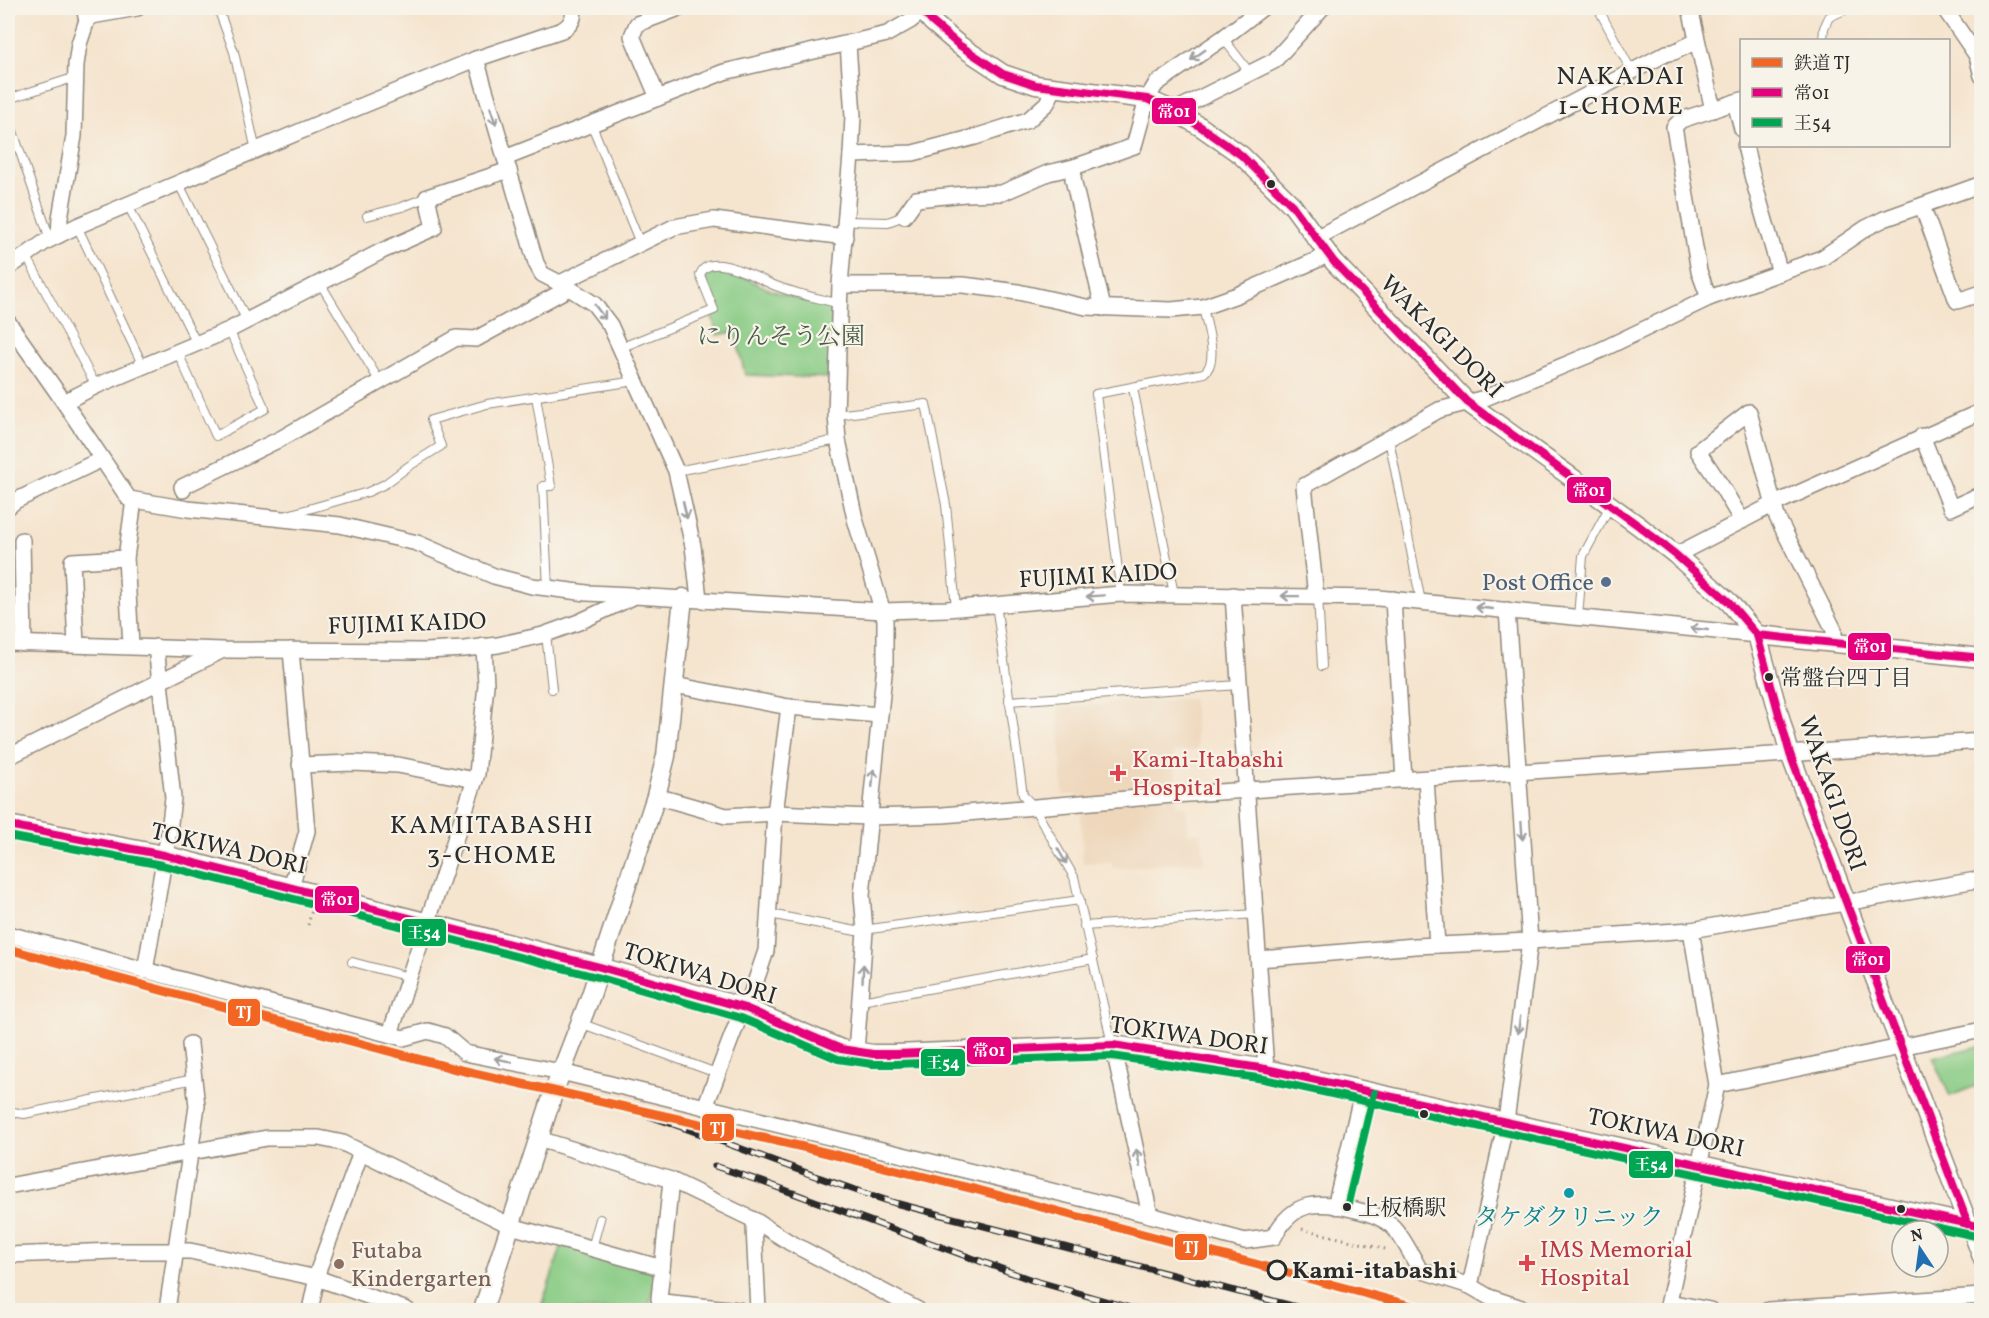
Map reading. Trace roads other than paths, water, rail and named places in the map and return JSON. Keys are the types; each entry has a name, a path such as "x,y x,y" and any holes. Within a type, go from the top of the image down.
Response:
{"street":[{"path":"55,237 74,136 76,78 80,44 87,21 85,12 137,8"},
{"path":"8,268 55,237 77,226 476,59 569,27 573,8"},
{"path":"658,98 632,36 637,24 679,8"},
{"path":"904,216 916,199 1002,193 1048,173 1074,168 1134,146 1147,99 1156,84 1262,8"},
{"path":"1174,111 1274,61 1322,8"},
{"path":"1690,8 1713,110"},
{"path":"1944,8 1979,55 1982,76"},
{"path":"64,402 96,386 229,330 320,282 434,228 427,197 507,164 591,123 724,72 886,34 910,21 921,9"},
{"name":"WAKAGI DORI","path":"921,9 959,45 988,65 1019,80 1054,88 1147,99 1201,127 1241,155 1292,205 1328,255 1467,402 1676,555 1729,602 1757,635 1790,754 1901,1048 1975,1226 1982,1261"},
{"path":"1316,238 1403,190 1552,115 1667,53 1697,41"},
{"path":"849,44 853,116 847,221 840,285 836,415 838,440 855,519 883,611 885,664 862,895 865,931 856,1052"},
{"path":"476,59 536,263 542,274 594,304 610,325 676,471 693,546 691,599 674,686 666,756 656,796 600,967 561,1072 483,1311"},
{"path":"851,155 913,153 975,138 1028,120 1047,103 1054,88"},
{"path":"1709,298 1699,271 1674,127 1681,120 1738,101"},
{"path":"1745,147 1780,273"},
{"path":"1074,168 1072,179 1103,308"},
{"path":"1317,596 1304,486 1439,410 1485,398 1601,350 1709,298 1822,258 1866,228 1884,219 1982,184"},
{"path":"1922,206 1957,301 1982,292"},
{"path":"186,501 182,487 282,438 456,338 476,339 640,243 674,227 714,220 845,237"},
{"path":"840,285 963,285 1018,292 1086,306 1171,310 1203,307 1237,295 1328,255"},
{"path":"8,322 129,499 186,501 340,525 417,543 494,576 548,588 635,596"},
{"path":"1676,555 1774,504 1982,411"},
{"path":"1742,521 1698,451 1749,412 1777,517 1834,630 1834,643"},
{"path":"1922,436 1951,508 1982,494"},
{"path":"8,507 15,501 102,459"},
{"path":"131,646 126,558 134,500"},
{"path":"22,540 24,644"},
{"path":"76,645 72,561 126,558"},
{"name":"FUJIMI KAIDO","path":"8,644 224,650 426,651 484,646 546,634 579,622 635,596 883,611 956,608 1121,594 1174,594 1393,599 1982,658"},
{"path":"1233,595 1266,1069"},
{"path":"1393,599 1404,780"},
{"path":"1470,1286 1506,1121 1530,941 1508,610"},
{"path":"390,1034 475,780 486,685 484,646"},
{"path":"145,971 173,798 156,647"},
{"path":"8,757 224,650"},
{"path":"291,650 307,831 291,887"},
{"path":"674,686 789,707 879,715"},
{"path":"705,1107 737,1023 752,995 766,951 775,813 789,707"},
{"path":"656,796 726,816 775,813 869,817 944,815 1033,806 1982,741"},
{"path":"300,765 352,763 398,765 475,780"},
{"path":"1426,779 1437,945"},
{"name":"TOKIWA DORI","path":"8,825 164,855 600,967 745,1008 841,1049 895,1054 1113,1045 1266,1069 1975,1226"},
{"path":"1259,959 1437,945 1691,930 1982,879"},
{"path":"1691,930 1717,1086 1668,1306 1713,1309"},
{"path":"8,934 403,1038 428,1030 445,1036 465,1053 561,1072 1245,1240 1274,1237 1289,1216 1303,1207 1324,1203 1366,1212 1384,1220 1395,1229 1420,1270 1470,1286 1489,1297 1528,1311"},
{"path":"1717,1086 1982,1029"},
{"path":"167,1311 197,1106 190,1044"},
{"path":"1113,1045 1150,1215"},
{"path":"1337,1205 1364,1091"},
{"path":"8,1186 267,1138 319,1138 343,1143 511,1226 662,1268"},
{"path":"539,1139 671,1180 756,1221 789,1242 918,1311"},
{"path":"310,1311 317,1278 361,1152"},
{"path":"671,1180 658,1296 663,1302 739,1311"},
{"path":"756,1221 754,1227 758,1311"},
{"path":"8,1255 190,1251 317,1278 407,1311"},
{"path":"1765,1309 1838,1309 1982,1296"}],"lane":[{"path":"1598,8 1632,72"},
{"path":"1823,39 1824,28 1829,17 1849,8"},
{"path":"219,11 234,52 254,142 260,148"},
{"path":"1223,38 1250,73"},
{"path":"8,99 76,78"},
{"path":"8,117 55,237"},
{"path":"591,123 640,243"},
{"path":"179,184 246,319"},
{"path":"367,216 402,207 427,197"},
{"path":"128,205 197,344"},
{"path":"847,221 888,222 904,216"},
{"path":"77,226 143,366"},
{"path":"26,255 96,386"},
{"path":"620,348 714,310 700,275 702,268 708,265 743,269 776,286 840,304"},
{"path":"320,282 380,382"},
{"path":"1121,594 1096,394 1204,373 1210,368 1213,358 1203,307"},
{"path":"178,353 216,436 265,409 229,330"},
{"path":"280,517 368,492 385,484 441,446 431,420 487,404 634,381"},
{"path":"1133,388 1174,594"},
{"path":"536,396 551,486 543,486 548,588"},
{"path":"836,415 926,404 946,505 956,608"},
{"path":"1389,439 1421,602"},
{"path":"676,471 838,440"},
{"path":"1578,617 1583,556 1610,506"},
{"path":"1317,596 1322,666"},
{"path":"996,604 1023,795 1033,806 1074,877 1113,1045"},
{"path":"546,634 552,689"},
{"path":"1009,700 1239,685"},
{"path":"770,914 865,931 1080,900"},
{"path":"1084,926 1255,914"},
{"path":"861,1000 1093,959"},
{"path":"352,962 409,977"},
{"path":"580,1023 719,1074"},
{"path":"8,1111 24,1114 194,1079"},
{"path":"592,1248 600,1219"}],"railway":[{"path":"593,1099 669,1123 895,1203 1308,1310"},
{"path":"715,1166 1032,1280 1137,1310"}],"rail line":[{"name":"TJ","path":"8,949 452,1068 803,1147 978,1190 1427,1310"}],"place":[{"name":"Post Office","path":"1606,582"},
{"name":"常盤台四丁目","path":"1769,677"},
{"name":"Kami-Itabashi Hospital","path":"1118,773"},
{"name":"タケダクリニック","path":"1569,1193"},
{"name":"上板橋駅","path":"1347,1207"},
{"name":"IMS Memorial Hospital","path":"1527,1263"},
{"name":"Futaba Kindergarten","path":"339,1264"},
{"name":"Kami-itabashi","path":"1277,1270"}],"district":[{"name":"NAKADAI 1-CHOME","path":"1621,90"},
{"name":"KAMIITABASHI 3-CHOME","path":"492,839"}],"park label":[{"name":"にりんそう公園","path":"781,336"}]}
